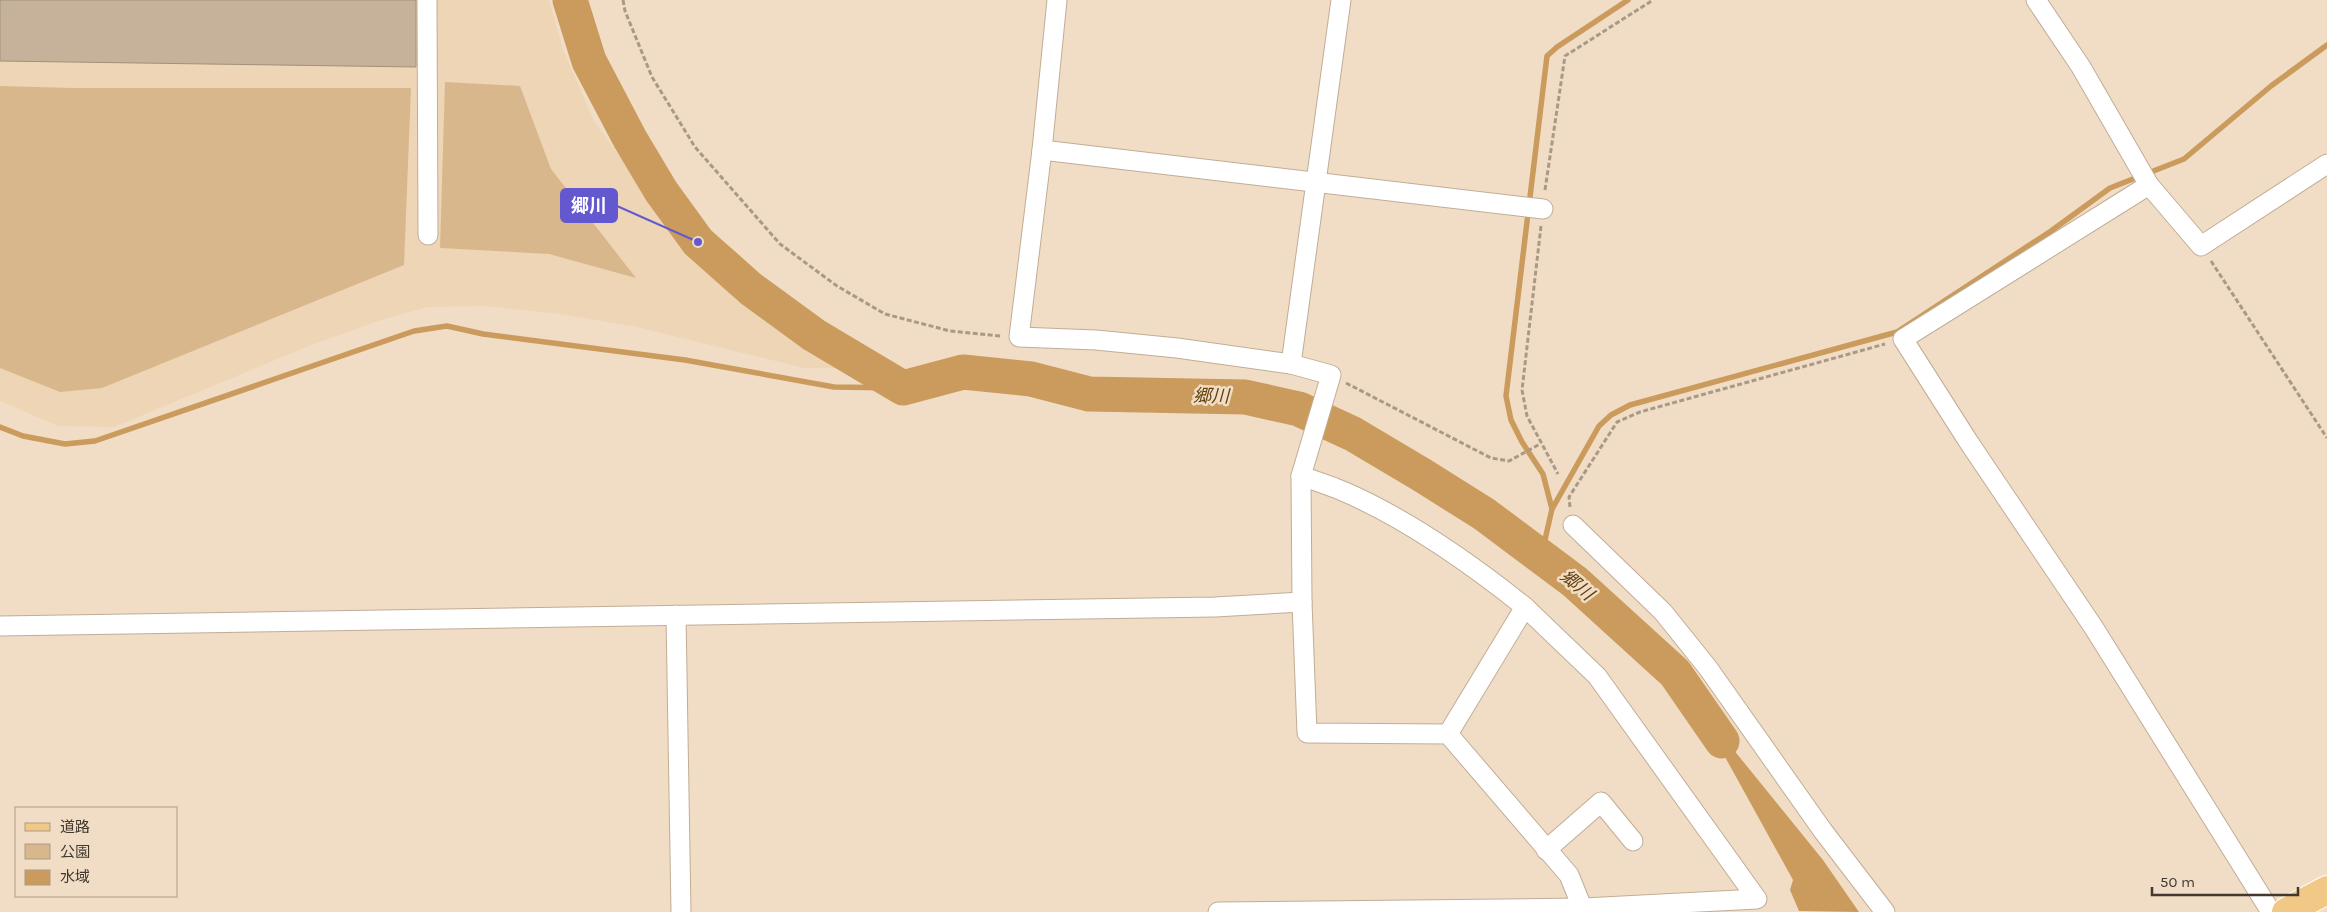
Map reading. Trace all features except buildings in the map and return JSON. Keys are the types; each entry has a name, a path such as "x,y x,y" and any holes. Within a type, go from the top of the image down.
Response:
{"main road":[{"path":"2286,912 2324,897"}],"street":[{"path":"427,0 428,234"},
{"path":"1057,0 1042,150 1019,338 1096,340 1177,348 1291,364 1331,375 1301,476 1302,602 1307,734 1448,734 1569,875 1584,910"},
{"path":"1291,364 1314,181 1341,0"},
{"path":"2036,0 2081,67 2149,186 2201,246 2327,164"},
{"path":"1042,150 1543,209"},
{"path":"2149,186 1903,339 1968,441 2094,628 2271,912"},
{"path":"1301,476 1344,492 1414,528 1489,578 1525,607 1596,676 1762,905"},
{"path":"1573,525 1663,612 1708,668 1823,831 1885,912"},
{"path":"0,626 498,615 676,615 1215,607 1302,602"},
{"path":"1448,734 1525,607"},
{"path":"676,615 681,912"},
{"path":"1546,850 1601,802 1633,840"},
{"path":"1218,912 1584,910 1762,905"}],"path":[{"path":"623,0 625,11 652,77 695,147 780,244 837,286 885,314 950,331 1019,338"},
{"path":"2201,246 2327,438"},
{"path":"1573,525 1569,497 1617,422 1640,412 1903,339"},
{"path":"1331,375 1491,458 1509,461 1540,444"}],"shaded area":[{"path":"0,0 549,0 563,50 594,121 657,208 733,290 841,368 804,368 637,327 560,314 486,306 428,307 378,321 309,346 114,427 58,426 0,401"}],"green space":[{"path":"445,82 520,86 551,169 636,278 549,254 440,248"},
{"path":"0,86 72,88 411,88 404,265 102,388 60,392 0,368"}],"water":[{"path":"1677,680 1823,860 1859,912 1799,911 1790,890 1793,880 1709,728"}],"waterway":[{"name":"郷川","path":"570,0 589,61 630,139 661,191 698,242 751,289 814,335 903,388 963,372 1031,379 1089,394 1245,397 1299,409 1353,434 1422,475 1484,514 1575,582 1675,673 1722,741"},
{"path":"1552,509 1543,474 1522,442 1511,420 1506,396 1547,56 1557,47 1628,0"},
{"path":"1541,557 1552,509 1599,426 1611,415 1630,405 1897,332 2051,231 2110,188 2184,159 2271,86 2327,45"},
{"path":"0,427 23,436 65,444 95,441 414,331 447,326 483,334 685,360 834,387 903,388"}],"place":[{"name":"郷川","path":"698,242"}]}
